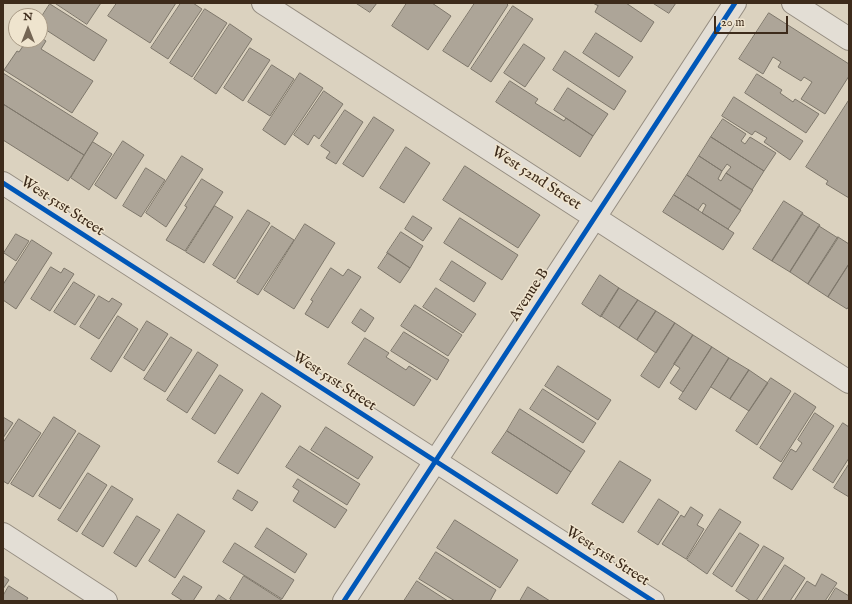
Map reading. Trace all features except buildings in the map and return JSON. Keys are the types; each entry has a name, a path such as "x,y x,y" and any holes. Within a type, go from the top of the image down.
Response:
{"street":[{"name":"West 52nd Street","path":"262,3 849,382"},
{"name":"Avenue B","path":"344,601 735,3"},
{"path":"793,3 849,39"},
{"name":"West 51st Street","path":"3,183 653,601"},
{"path":"3,534 106,601"}],"cycle path":[{"path":"344,601 735,3"},
{"path":"3,183 653,601"}]}
